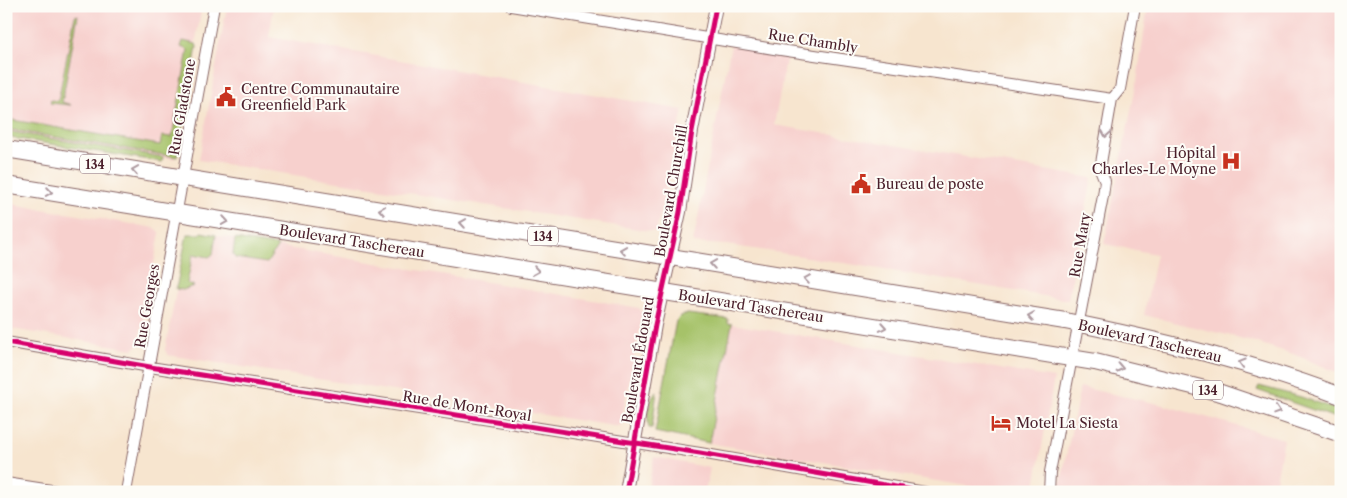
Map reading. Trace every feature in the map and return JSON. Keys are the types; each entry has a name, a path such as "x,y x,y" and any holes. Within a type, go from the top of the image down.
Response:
{"main road":[{"name":"Boulevard Taschereau","path":"6,149 1079,324 1144,337 1216,356 1341,396"},
{"name":"Boulevard Taschereau","path":"6,185 1072,358 1140,372 1214,391 1341,434"}],"street":[{"name":"Rue Gladstone","path":"177,213 214,6"},
{"name":"Rue Chambly","path":"511,6 710,39 1112,99"},
{"name":"Boulevard Churchill","path":"662,292 671,257 716,6"},
{"name":"Rue Mary","path":"1049,492 1050,472 1105,181 1100,169 1112,99 1120,89 1136,6"},
{"name":"Rue Georges","path":"126,492 177,213"},
{"name":"Boulevard Édouard","path":"626,492 662,292"},
{"name":"Rue de Mont-Royal","path":"6,342 150,367 635,443 925,492"},
{"path":"6,483 64,492"}],"shaded area":[{"path":"6,6 202,6 174,159 6,132"},
{"path":"227,6 274,6 269,37 683,110 656,232 199,160"},
{"name":"Hôpital Charles-Le Moyne","path":"1148,6 1323,6 1341,9 1341,374 1296,355 1248,340 1144,315 1156,254 1104,244 1137,81"},
{"path":"731,45 787,55 774,125 1092,178 1068,300 801,256 727,245 693,243"},
{"path":"6,203 155,228 160,233 138,345 133,349 6,328"},
{"path":"201,232 639,308 643,314 620,427 168,355 165,350 186,239 188,234 200,234"},
{"path":"732,324 1054,378 1034,492 1003,492 709,443"},
{"path":"1080,387 1159,404 1284,439 1274,492 1059,492"},
{"path":"654,457 710,468 705,492 647,492"}],"green space":[{"path":"78,15 62,102 71,105 50,103 51,100 58,101 75,16"},
{"path":"183,41 196,44 197,47 177,157 6,129 6,119 160,145 162,136 172,137 188,50 181,47"},
{"path":"6,131 163,157 162,162 6,137"},
{"path":"201,232 216,235 213,254 209,257 193,254 187,283 194,286 183,290 176,289 188,234 200,234"},
{"path":"235,239 278,246 267,263 235,258 233,254"},
{"path":"688,314 728,319 728,323 732,324 709,443 655,432 676,321 682,315"},
{"path":"1259,386 1301,397 1341,411 1341,420 1257,390"},
{"path":"657,391 652,428 649,428 648,409"}],"cycle path":[{"path":"626,492 655,325 680,212 692,131 716,6"},
{"path":"6,342 150,367 700,453 925,492"}],"place":[{"name":"Centre Communautaire Greenfield Park","path":"226,97"},
{"name":"Hôpital Charles-Le Moyne","path":"1231,161"},
{"name":"Bureau de poste","path":"861,184"},
{"name":"Motel La Siesta","path":"1001,423"}]}
